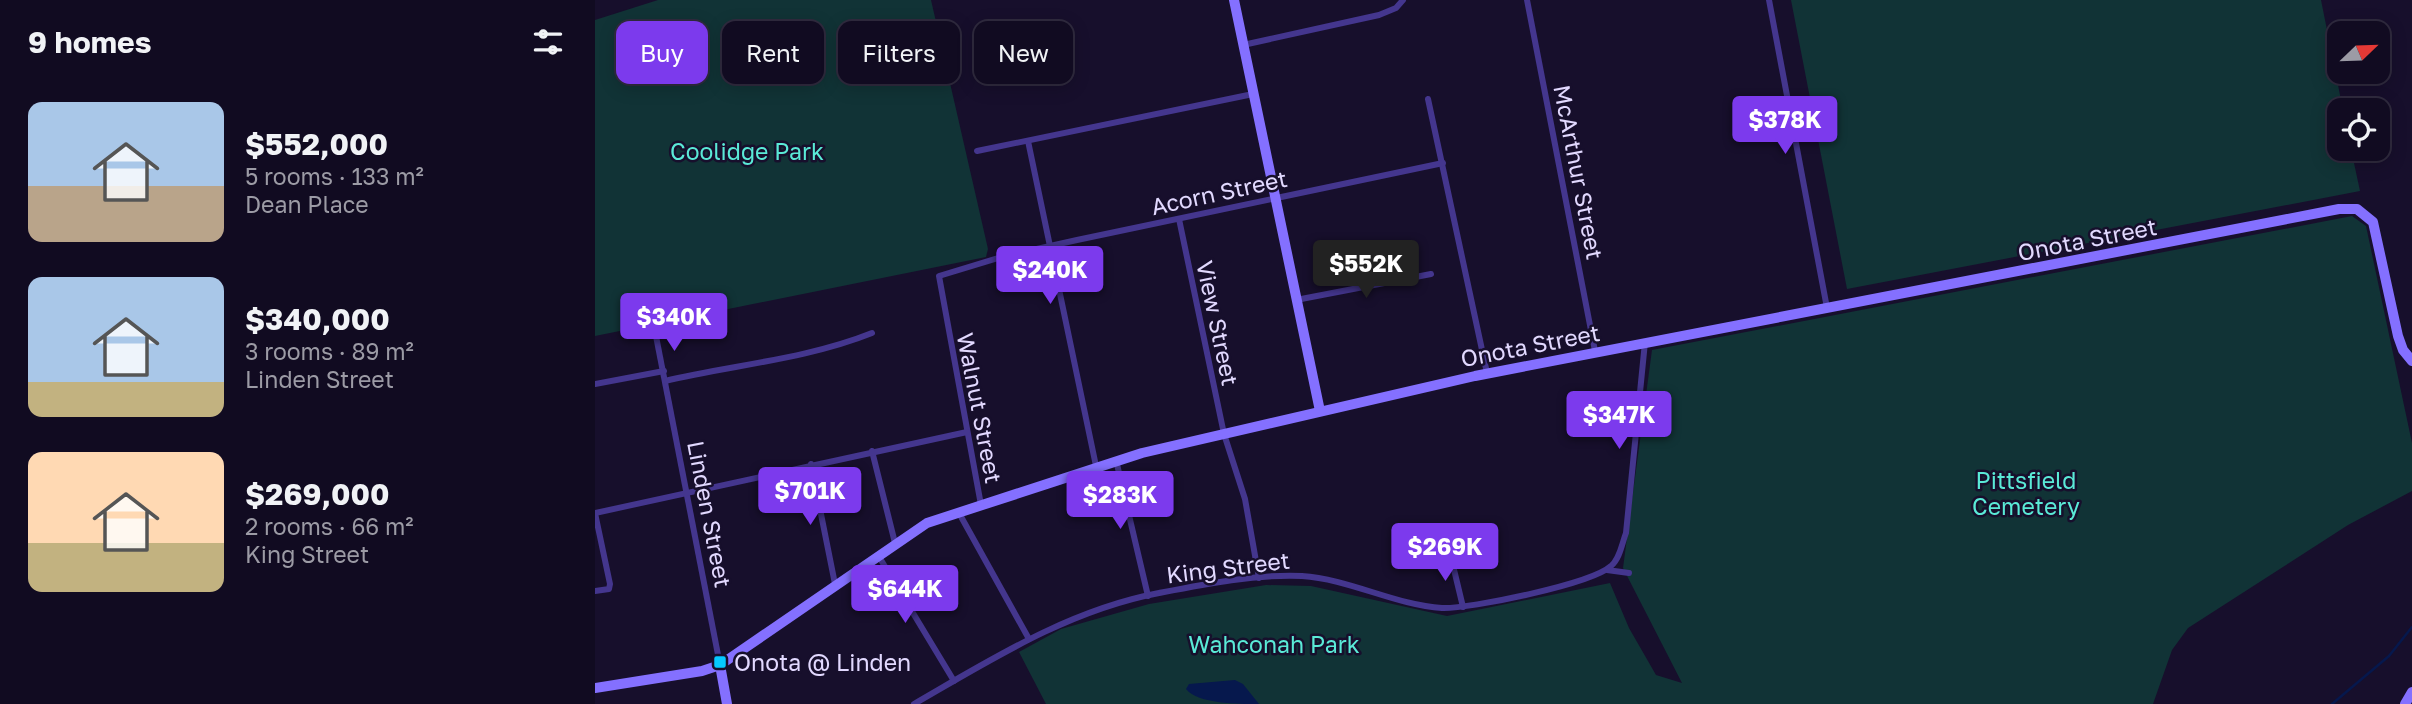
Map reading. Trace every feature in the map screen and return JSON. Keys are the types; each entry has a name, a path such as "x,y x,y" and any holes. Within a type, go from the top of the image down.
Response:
{"street":[{"path":"1234,0 1320,411"},
{"path":"1243,45 1379,15 1396,8 1403,0"},
{"name":"McArthur Street","path":"1527,0 1595,351"},
{"path":"1769,0 1827,308"},
{"path":"977,152 1253,94"},
{"path":"1428,99 1487,373"},
{"path":"1028,141 1096,466"},
{"name":"Acorn Street","path":"1003,257 1443,163"},
{"name":"Onota Street","path":"595,688 702,671 720,665 927,523 1116,460 1487,373 2349,208 2364,212 2374,222 2398,336 2403,350 2412,361"},
{"name":"View Street","path":"1179,219 1224,434 1245,499 1259,578"},
{"name":"Walnut Street","path":"981,505 939,276 1003,257"},
{"path":"1296,300 1431,274"},
{"name":"Linden Street","path":"655,331 727,704"},
{"path":"665,380 817,350 872,333"},
{"path":"1605,569 1617,558 1626,533 1645,342"},
{"path":"595,384 664,371"},
{"path":"595,591 609,589 595,513 686,491 967,432"},
{"path":"872,451 895,543"},
{"path":"1116,460 1148,596"},
{"path":"811,464 835,584"},
{"path":"959,513 1029,639"},
{"path":"1450,552 1463,607"},
{"path":"878,555 954,681"},
{"path":"1605,569 1629,573"},
{"name":"King Street","path":"914,704 1068,620 1148,596 1259,578 1303,576 1440,608 1463,607 1551,587 1605,569"},
{"path":"2405,704 2412,692"}],"green space":[{"name":"Coolidge Park","path":"658,0 931,0 936,21 838,21 838,84 950,84 988,249 986,257 595,336 595,20"},
{"path":"1791,0 2321,0 2327,30 2327,84 2338,84 2341,98 2327,98 2327,161 2354,161 2360,191 1847,289"},
{"name":"Pittsfield Cemetery","path":"2352,216 2366,226 2412,443 2412,491 2348,525 2188,628 2172,650 2153,704 1046,704 1019,652 1061,629 1149,604 1266,585 1311,586 1447,616 1610,583 1629,628 1656,675 1682,683 1623,568 1652,350"}],"shaded area":[{"path":"1235,680 1243,684 1259,704 1209,700 1186,689 1189,684"}],"waterway":[{"path":"2332,704 2389,656 2412,627"}],"place":[{"name":"Onota @ Linden","path":"720,662"}],"park label":[{"name":"Wahconah Park","path":"1274,644"}]}
